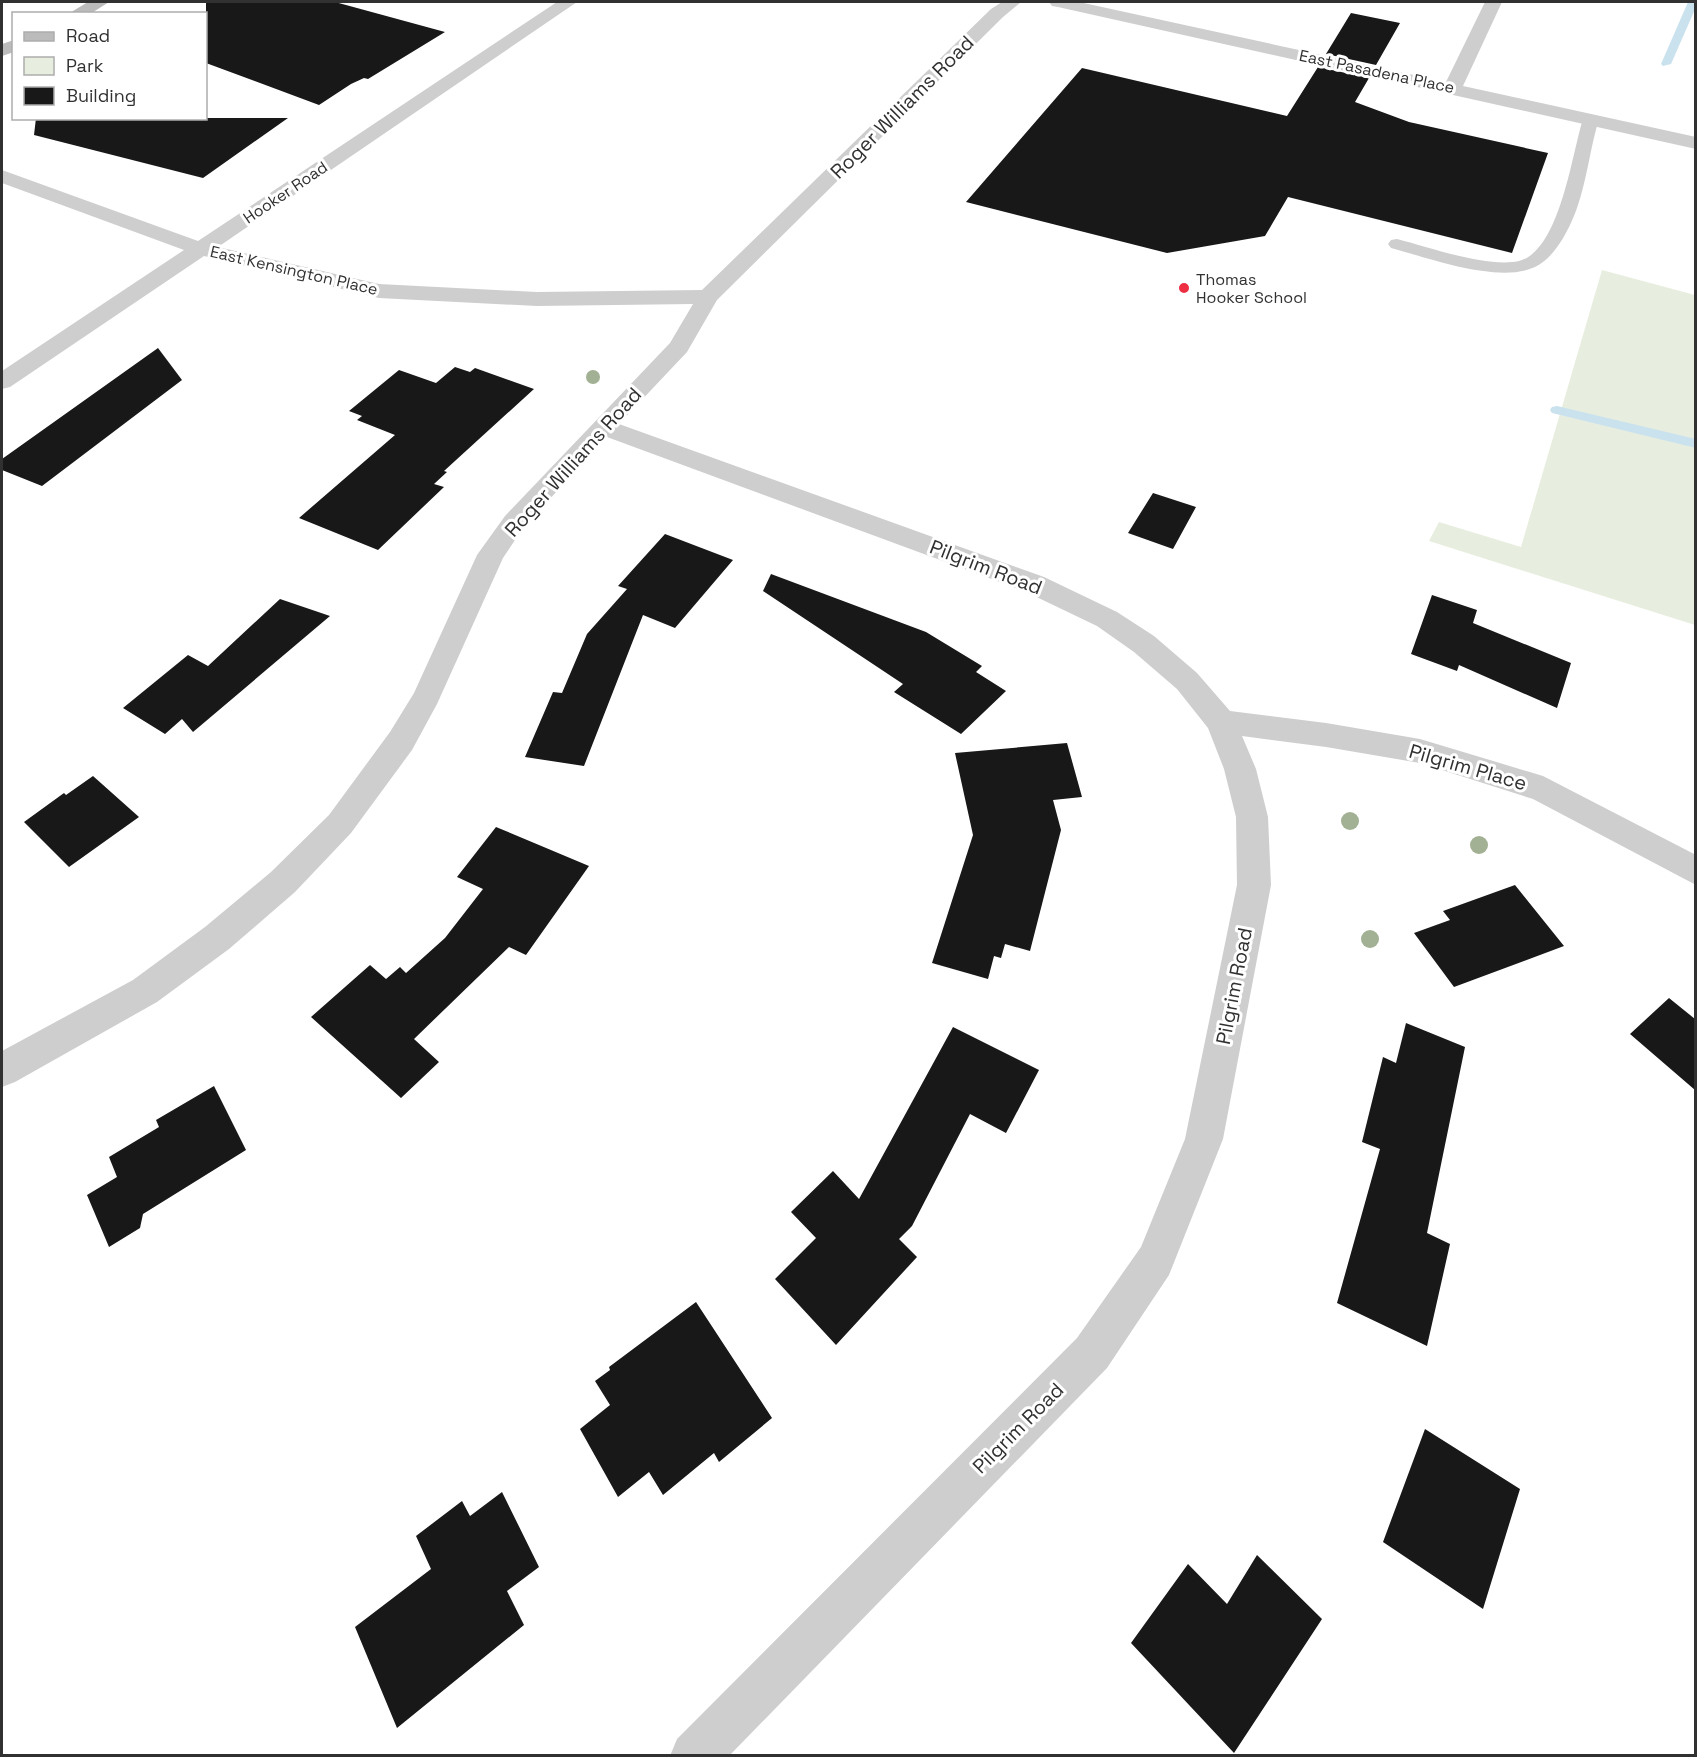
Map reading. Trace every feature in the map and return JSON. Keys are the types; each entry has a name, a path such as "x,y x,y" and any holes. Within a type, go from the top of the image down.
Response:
{"main road":[{"path":"80,12 100,2"}],"street":[{"name":"Hooker Road","path":"2,382 568,2"},
{"name":"Roger Williams Road","path":"2,1070 145,991 217,938 283,882 340,824 401,741 421,705 491,555 514,522 553,478 679,347 708,297 997,13 1013,2"},
{"name":"East Pasadena Place","path":"1058,2 1695,143"},
{"path":"1453,88 1494,2"},
{"name":"East Kensington Place","path":"2,176 200,249 379,291 537,299 708,297"},
{"name":"Pilgrim Road","path":"604,427 1034,584 1107,619 1144,644 1187,681 1221,722 1240,769 1252,817 1254,885 1204,1139 1155,1261 1092,1353 694,1755"},
{"name":"Pilgrim Place","path":"1221,722 1326,735 1420,751 1543,789 1695,871"}],"lane":[{"path":"1397,244 1492,267 1528,265 1547,249 1571,203 1584,138 1591,119"}],"green space":[{"path":"1602,270 1695,295 1695,625 1429,541 1439,522 1521,547"}],"building":[{"path":"206,2 335,2 445,32 368,79 364,78 351,84 319,105 207,63"},
{"path":"1351,13 1400,23 1376,65 1326,54"},
{"path":"1318,67 1369,78 1355,102 1409,122 1548,153 1512,253 1288,197 1265,236 1167,253 966,202 1082,68 1287,116"},
{"path":"288,118 203,178 34,135 36,120"},
{"path":"158,348 182,380 42,486 2,470 2,459"},
{"path":"455,367 470,372 475,368 534,389 444,471 447,472 434,484 444,487 378,550 299,518 395,435 357,420 362,416 349,411 399,370 436,383"},
{"path":"1153,493 1196,507 1173,549 1128,533"},
{"path":"665,534 733,560 675,628 643,615 584,766 525,757 553,692 562,693 587,634 627,589 618,586"},
{"path":"771,574 926,632 982,666 976,672 1006,691 961,734 894,692 903,684 763,591"},
{"path":"1432,595 1477,610 1473,623 1571,663 1557,708 1459,665 1457,671 1411,654"},
{"path":"280,599 330,616 193,732 182,719 165,734 123,708 188,655 208,666"},
{"path":"1067,743 1082,797 1053,800 1061,830 1030,951 1005,944 1001,958 994,956 988,979 932,963 973,835 955,753"},
{"path":"93,776 139,817 69,867 24,822 64,793 66,795"},
{"path":"496,827 589,866 526,955 509,947 414,1039 439,1062 401,1098 311,1017 370,965 386,979 400,967 406,973 445,938 483,889 457,877"},
{"path":"1515,885 1564,946 1454,987 1414,933 1450,920 1443,911"},
{"path":"1669,998 1695,1019 1695,1090 1630,1034"},
{"path":"1406,1023 1465,1047 1427,1233 1450,1244 1427,1346 1337,1303 1380,1149 1362,1142 1383,1057 1396,1063"},
{"path":"953,1027 1039,1070 1006,1133 970,1114 912,1226 899,1239 917,1257 836,1345 775,1279 816,1238 791,1212 833,1171 859,1199"},
{"path":"214,1086 246,1150 143,1214 140,1228 109,1247 87,1195 117,1177 109,1157 159,1127 156,1120"},
{"path":"696,1302 772,1418 719,1462 714,1453 663,1495 649,1472 618,1497 580,1429 610,1405 595,1381 610,1370 609,1367"},
{"path":"1425,1429 1520,1489 1483,1609 1383,1542"},
{"path":"502,1492 539,1567 507,1591 524,1625 397,1728 355,1627 431,1569 416,1536 462,1501 470,1516"},
{"path":"1257,1555 1322,1619 1234,1753 1131,1643 1188,1564 1227,1604"}],"waterway":[{"path":"1666,64 1693,2"},
{"path":"1557,410 1696,444"}],"place":[{"name":"Thomas Hooker School","path":"1184,288"}]}
